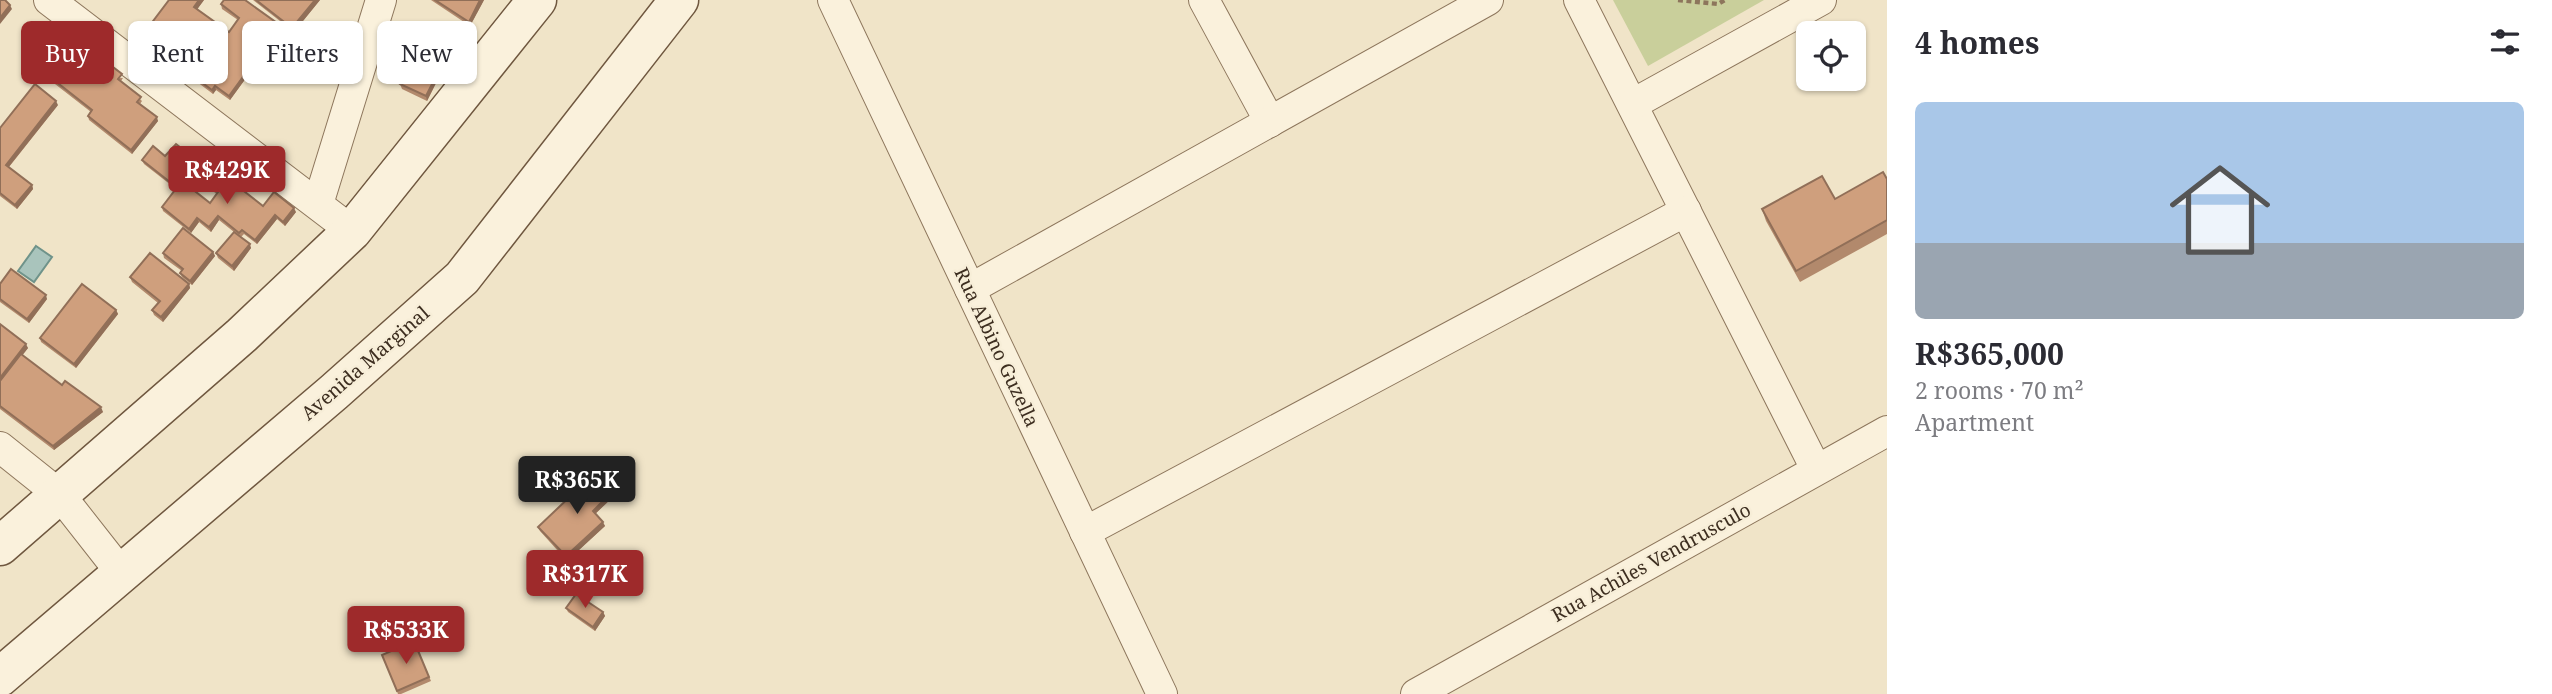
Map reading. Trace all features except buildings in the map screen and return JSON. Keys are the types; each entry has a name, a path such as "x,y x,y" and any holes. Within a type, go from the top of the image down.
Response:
{"street":[{"path":"49,0 352,231"},
{"path":"318,204 381,0"},
{"path":"0,546 242,335 352,231 537,0"},
{"name":"Avenida Marginal","path":"0,677 334,392 461,278 679,0"},
{"name":"Rua Albino Guzella","path":"833,0 1161,694"},
{"path":"1204,0 1270,122"},
{"path":"970,289 1488,0"},
{"path":"1579,0 1816,469"},
{"path":"1633,104 1821,0"},
{"path":"1085,532 1686,211"},
{"name":"Rua Achiles Vendrusculo","path":"1416,694 1887,431"},
{"path":"0,447 60,495 122,574"}],"path":[{"path":"1678,0 1718,4 1725,0"}],"green space":[{"path":"1613,0 1764,0 1648,66"}],"water":[{"path":"36,246 52,257 34,282 18,271"}]}
